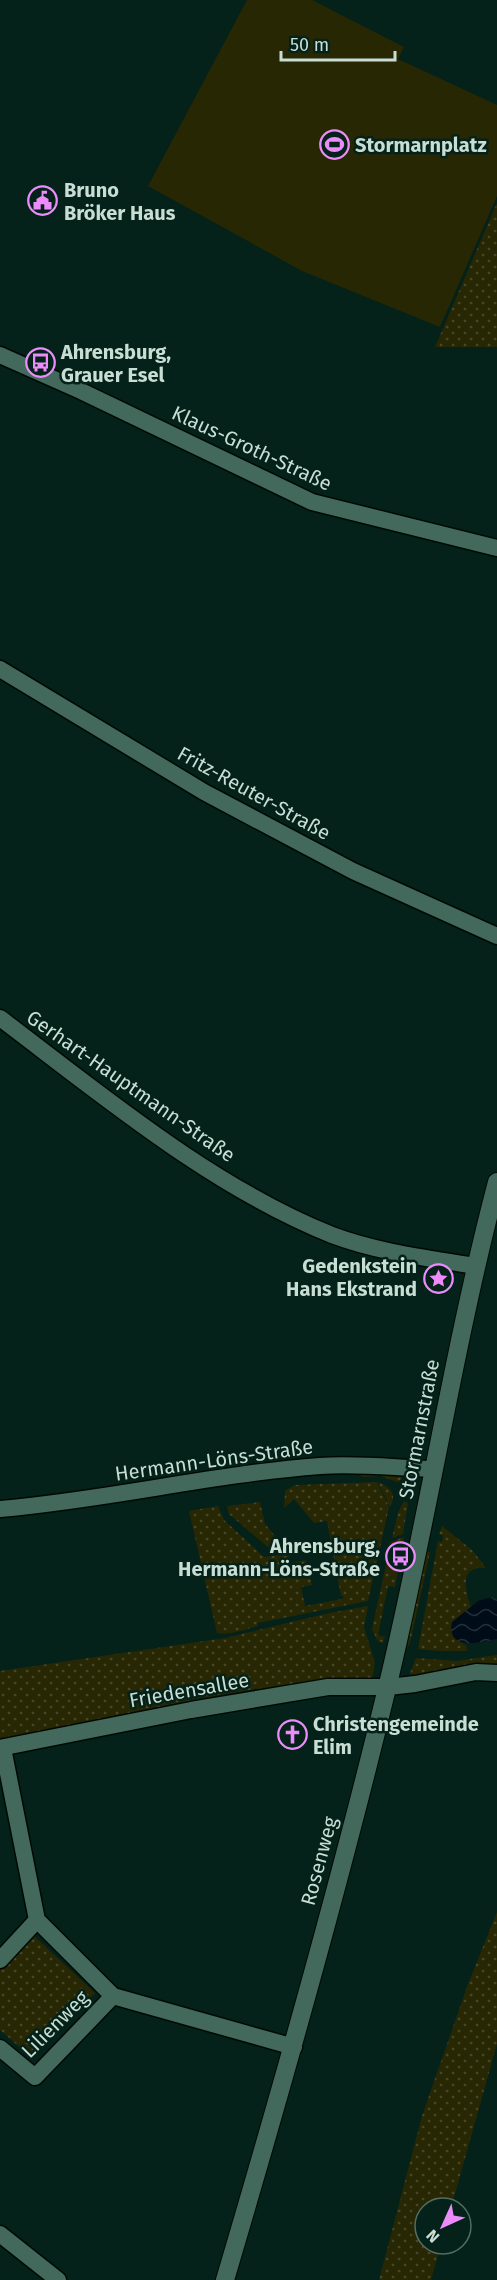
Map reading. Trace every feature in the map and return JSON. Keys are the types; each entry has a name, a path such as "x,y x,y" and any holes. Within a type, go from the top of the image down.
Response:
{"street":[{"name":"Klaus-Groth-Straße","path":"0,355 81,391 312,502 440,536 497,548"},
{"name":"Fritz-Reuter-Straße","path":"0,669 204,792 353,871 497,936"},
{"name":"Gerhart-Hauptmann-Straße","path":"0,1018 165,1140 257,1198 332,1235 367,1246 475,1266"},
{"name":"Stormarnstraße","path":"388,1687 475,1266 497,1182"},
{"name":"Hermann-Löns-Straße","path":"0,1509 76,1502 166,1486 321,1466 434,1469"},
{"name":"Friedensallee","path":"2,1748 191,1710 328,1687 388,1687 476,1672 497,1673"},
{"name":"Rosenweg","path":"225,2280 294,2047 388,1687"},
{"path":"0,1960 37,1920 2,1748"},
{"name":"Lilienweg","path":"0,2048 35,2077 113,1996 37,1920"},
{"path":"113,1996 294,2047"},
{"path":"0,2234 58,2280"}],"shaded area":[{"name":"Stormarnplatz","path":"247,0 312,0 404,47 398,59 497,105 497,196 440,327 302,271 148,186"},
{"path":"497,203 497,347 435,347"},
{"path":"361,1473 403,1475 397,1482 381,1476 362,1477"},
{"path":"377,1482 389,1507 368,1601 258,1623 258,1626 238,1632 217,1633 189,1511 218,1506 224,1520 264,1557 288,1554 291,1563 306,1560 312,1585 301,1587 305,1606 342,1599 344,1596 341,1596 327,1521 314,1523 294,1499 284,1508 285,1491 295,1485"},
{"path":"378,1482 392,1492 390,1507"},
{"path":"404,1501 408,1503 403,1534 392,1538 398,1513"},
{"path":"260,1502 265,1524 285,1548 270,1549 229,1514 227,1506"},
{"path":"442,1526 472,1550 486,1568 471,1570 468,1574 466,1586 471,1607 452,1623 451,1627 457,1639 466,1645 467,1651 418,1649 438,1541 442,1542 443,1535 439,1534"},
{"path":"404,1537 395,1587 388,1586 378,1635 385,1637 383,1643 377,1640 372,1629 391,1542"},
{"path":"425,1551 430,1552 407,1648"},
{"path":"368,1606 364,1627 375,1663 372,1679 255,1689 190,1700 182,1705 102,1722 0,1738 0,1671 225,1638"},
{"path":"497,1655 497,1669 413,1677 410,1673 416,1658 456,1661"},
{"path":"497,1912 497,2044 454,2196 413,2196 413,2256 438,2256 431,2280 379,2280 422,2116 468,1984"},
{"path":"32,1934 95,1993 32,2058 0,2030 0,1969"}],"water":[{"path":"492,1597 497,1600 497,1639 466,1643 454,1638 452,1622 478,1601"}],"place":[{"name":"Stormarnplatz","path":"334,145"},
{"name":"Bruno Bröker Haus","path":"43,201"},
{"name":"Ahrensburg, Grauer Esel","path":"40,363"},
{"name":"Gedenkstein Hans Ekstrand","path":"438,1278"},
{"name":"Ahrensburg, Hermann-Löns-Straße","path":"401,1557"},
{"name":"Christengemeinde Elim","path":"292,1735"}]}
